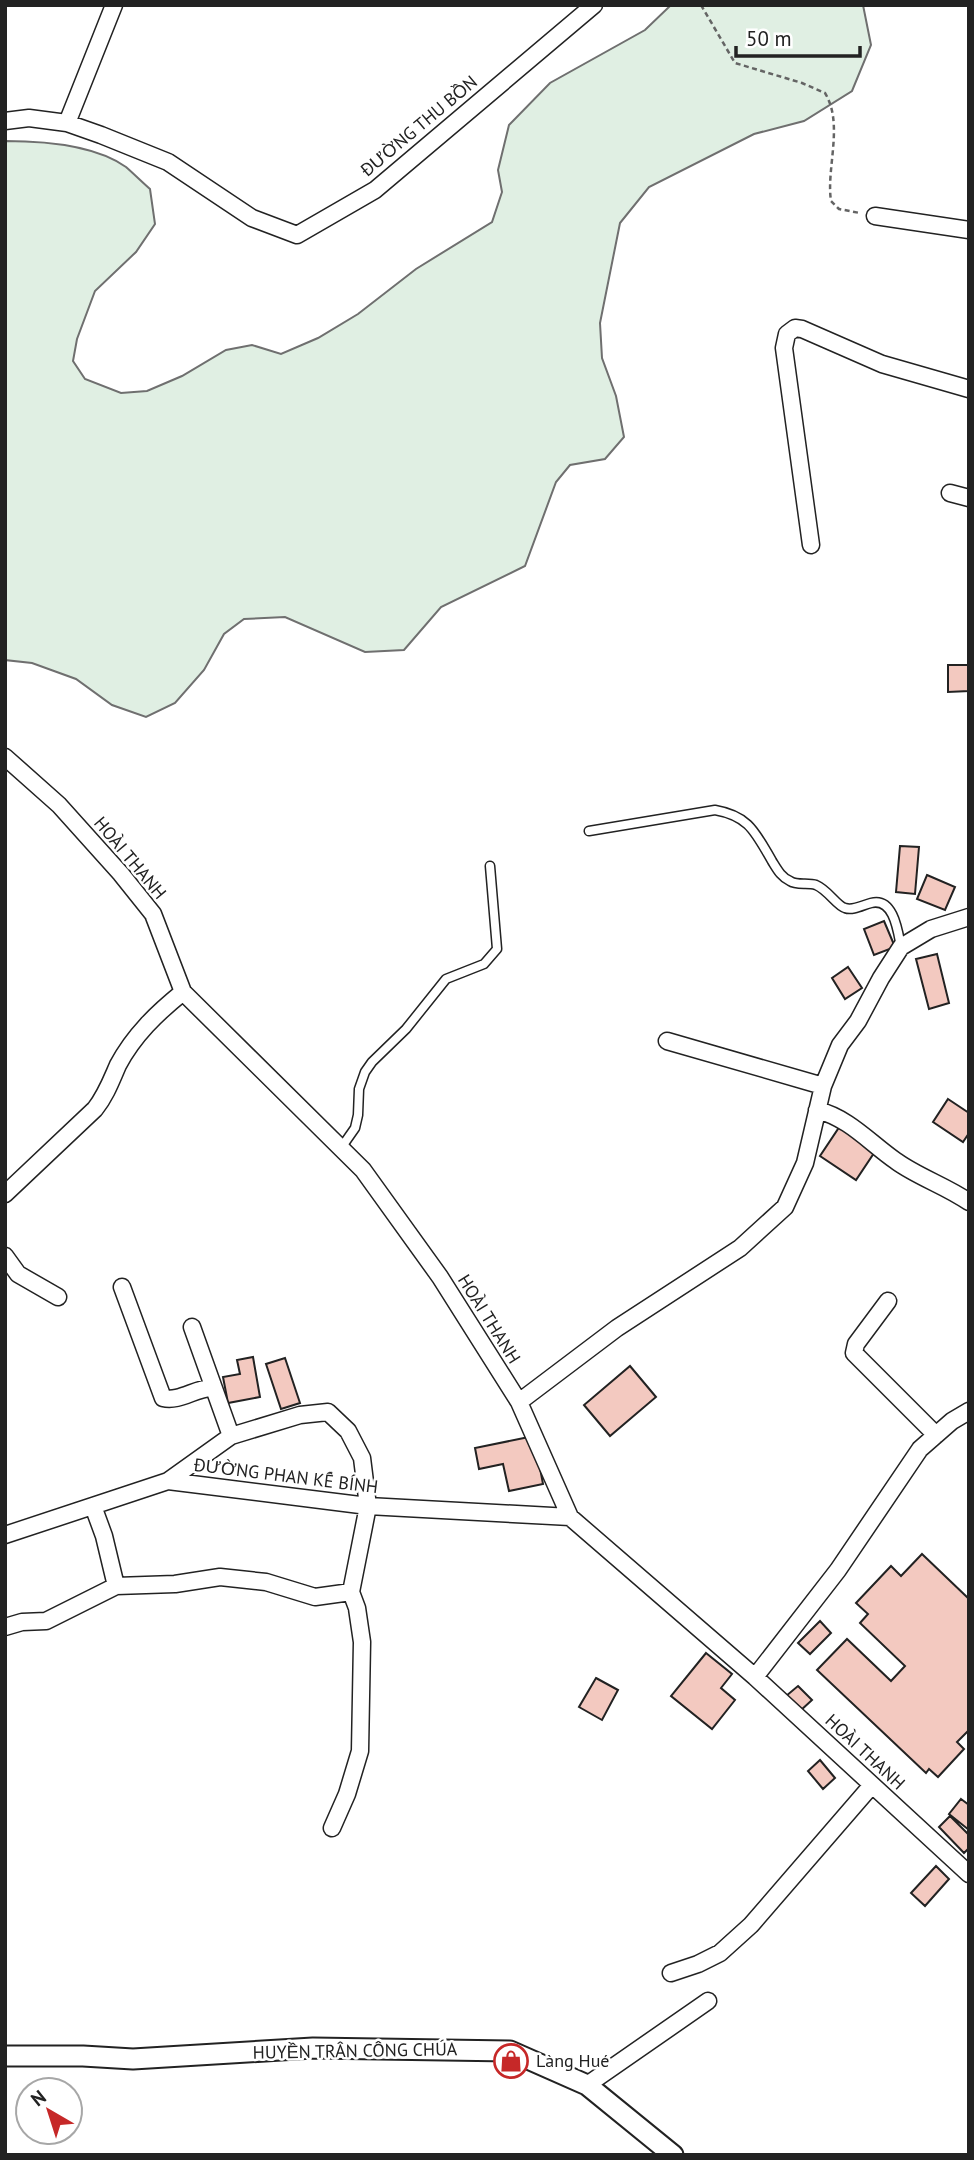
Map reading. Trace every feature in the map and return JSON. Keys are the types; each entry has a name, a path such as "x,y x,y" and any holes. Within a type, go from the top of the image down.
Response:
{"street":[{"path":"5,121 29,118 67,123 114,5"},
{"name":"ĐƯỜNG THU BỒN","path":"67,123 168,162 252,218 297,235 375,190 594,5"},
{"path":"875,216 969,230"},
{"path":"811,545 784,348 786,334 794,328 802,329 882,365 969,389"},
{"path":"950,493 969,498"},
{"name":"HOÀI THANH","path":"5,757 59,806 121,873 153,914 183,992 363,1170 440,1277 519,1402 570,1517 755,1677 969,1873"},
{"path":"519,1402 617,1328 740,1248 785,1207 805,1163 823,1086 841,1045 901,947 931,929 969,917"},
{"path":"5,1194 95,1109 104,1097 119,1063 140,1031 154,1015 183,992"},
{"path":"667,1041 823,1086"},
{"path":"817,1110 826,1112 861,1132 897,1162 969,1202"},
{"path":"5,1256 18,1274 58,1297"},
{"path":"122,1287 163,1398 172,1400 201,1388 212,1388"},
{"path":"888,1301 856,1345 854,1353 936,1435"},
{"path":"192,1327 231,1436"},
{"path":"755,1677 838,1570 920,1449 969,1410"},
{"path":"168,1481 231,1436 299,1415 328,1412 348,1431 362,1458 368,1506 351,1592 357,1608 362,1642 360,1751 347,1794 332,1828"},
{"name":"ĐƯỜNG PHAN KẾ BÍNH","path":"5,1535 168,1481 368,1506 570,1517"},
{"path":"93,1506 104,1536 116,1586"},
{"path":"5,1627 22,1622 46,1621 116,1586 175,1584 220,1577 266,1583 315,1597 351,1592"},
{"path":"671,1973 720,1953 751,1925 872,1784"},
{"path":"587,2085 708,2001"},
{"name":"HUYỀN TRÂN CÔNG CHÚA","path":"5,2056 133,2059 313,2048 510,2051 587,2085 673,2155"}],"lane":[{"path":"589,831 715,810 734,814 748,824 780,874 792,883 815,884 848,909 874,902 887,907 894,916 901,947"},
{"path":"341,1148 355,1128 359,1089 372,1062 406,1029 446,979 484,964 498,949 490,866"}],"path":[{"path":"701,5 734,63 802,83 825,93 831,106 834,152 831,201 839,209 875,216"}],"green space":[{"path":"671,5 863,5 871,45 852,91 804,121 754,134 649,187 620,223 600,323 602,358 616,396 624,437 605,459 570,465 556,482 525,566 441,607 404,650 365,652 285,617 244,619 224,634 204,670 175,703 146,717 112,705 76,679 32,663 5,660 5,141 51,143 84,149 126,167 150,189 155,224 136,252 95,291 77,339 73,361 85,379 121,393 147,391 182,376 226,350 252,345 281,354 318,338 358,314 416,269 492,222 502,192 498,170 509,125 550,83 645,30"}],"building":[{"path":"948,665 969,665 969,691 948,692"},
{"path":"900,846 919,847 915,894 896,892"},
{"path":"927,875 955,887 945,910 917,899"},
{"path":"884,921 895,947 874,955 864,929"},
{"path":"937,954 949,1003 929,1009 916,959"},
{"path":"848,967 862,988 845,999 832,978"},
{"path":"948,1099 969,1113 969,1133 963,1142 933,1122"},
{"path":"842,1123 878,1147 856,1180 820,1156"},
{"path":"253,1357 260,1397 228,1403 223,1377 240,1374 237,1360"},
{"path":"285,1358 300,1403 281,1409 266,1364"},
{"path":"630,1366 656,1397 610,1436 584,1405"},
{"path":"534,1436 543,1484 509,1491 503,1464 479,1469 475,1448"},
{"path":"922,1554 969,1599 969,1730 957,1742 964,1749 938,1777 929,1769 926,1773 817,1670 847,1639 891,1681 905,1666 860,1623 868,1614 856,1603 891,1566 901,1576"},
{"path":"820,1621 831,1633 810,1654 798,1643"},
{"path":"706,1653 732,1674 721,1688 735,1700 712,1729 671,1696"},
{"path":"596,1678 618,1690 602,1720 579,1707"},
{"path":"798,1686 812,1700 800,1711 786,1696"},
{"path":"820,1760 835,1778 823,1789 808,1771"},
{"path":"961,1799 969,1805 969,1830 949,1814"},
{"path":"950,1816 969,1835 969,1848 964,1853 939,1827"},
{"path":"936,1866 949,1879 925,1906 911,1893"}],"place":[{"name":"Làng Hué","path":"511,2061"}]}
